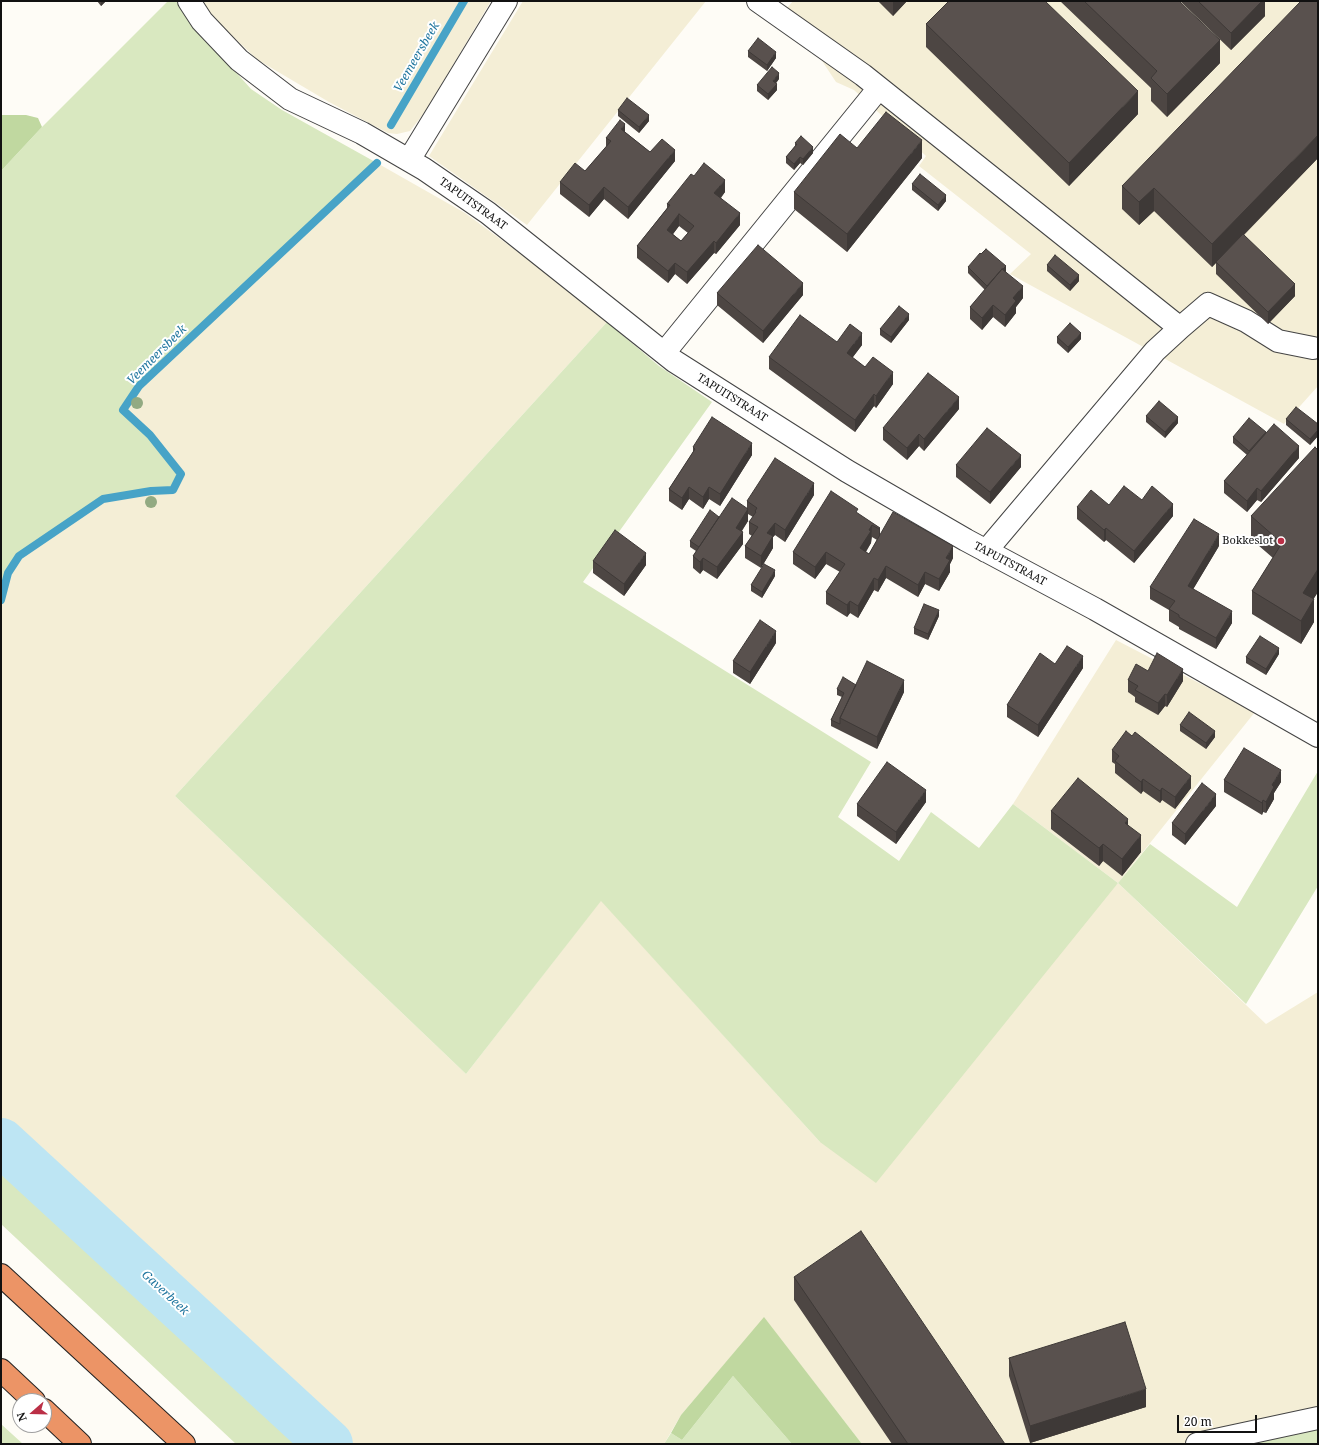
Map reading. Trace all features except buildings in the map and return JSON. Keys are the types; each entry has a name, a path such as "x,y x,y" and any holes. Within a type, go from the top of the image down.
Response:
{"highway":[{"path":"1,1275 184,1444"},
{"path":"1,1370 25,1393"},
{"path":"52,1418 80,1444"}],"street":[{"name":"TAPUITSTRAAT","path":"189,1 202,21 239,60 290,99 362,133 424,169 488,213 674,361 847,471 986,551 1095,609 1318,736"},
{"path":"409,160 506,1"},
{"path":"758,1 863,75 1180,328"},
{"path":"664,353 879,88"},
{"path":"986,551 1155,351 1208,304 1246,321 1278,341 1312,348"},
{"path":"1197,1444 1318,1418"}],"shaded area":[{"path":"201,1 491,1 425,112 410,131 397,134 388,133 329,102 258,60 215,20"},
{"path":"523,1 706,1 527,225 429,156"},
{"path":"793,1 1318,1 1318,386 1284,424 1010,274 1031,254 919,166 926,156 854,90 836,82 787,8"},
{"path":"377,163 465,213 582,299 607,322 175,796 466,1074 601,900 820,1142 1118,883 1266,1024 1318,992 1318,1408 1200,1444 862,1444 764,1318 681,1415 664,1444 329,1444 1,1142 1,600 8,573 19,556 103,499 173,489 167,455 150,435 123,410 139,386"},
{"path":"1116,640 1255,712 1118,883 1013,804"}],"green space":[{"path":"168,1 178,1 225,60 251,89 282,110 377,163 140,386 123,410 150,435 181,474 173,490 151,491 103,499 19,556 8,573 1,600 1,171 42,127"},
{"path":"1,115 26,115 38,118 42,127 1,171"},
{"path":"607,322 659,366 712,402 583,582 871,762 838,817 899,861 931,812 979,848 1013,804 1118,883 876,1183 820,1142 601,901 466,1074 175,796"},
{"path":"1318,771 1318,886 1246,1004 1118,883 1150,844 1237,907"},
{"path":"1,1142 329,1444 236,1444 1,1224"},
{"path":"764,1317 862,1444 792,1444 733,1376 682,1440 671,1433 681,1415"},
{"path":"733,1376 792,1444 664,1444 671,1433 682,1440"},
{"path":"1318,1421 1318,1444 1212,1444"},
{"path":"1,1424 23,1444 1,1444"}],"waterway":[{"name":"Veemeersbeek","path":"391,125 464,1"},
{"name":"Veemeersbeek","path":"1,600 8,573 19,556 103,499 151,491 173,490 181,474 150,435 123,410 139,386 377,163"},
{"name":"Gaverbeek","path":"1,1142 329,1444"}],"place":[{"name":"Bokkeslot","path":"1281,541"}]}
